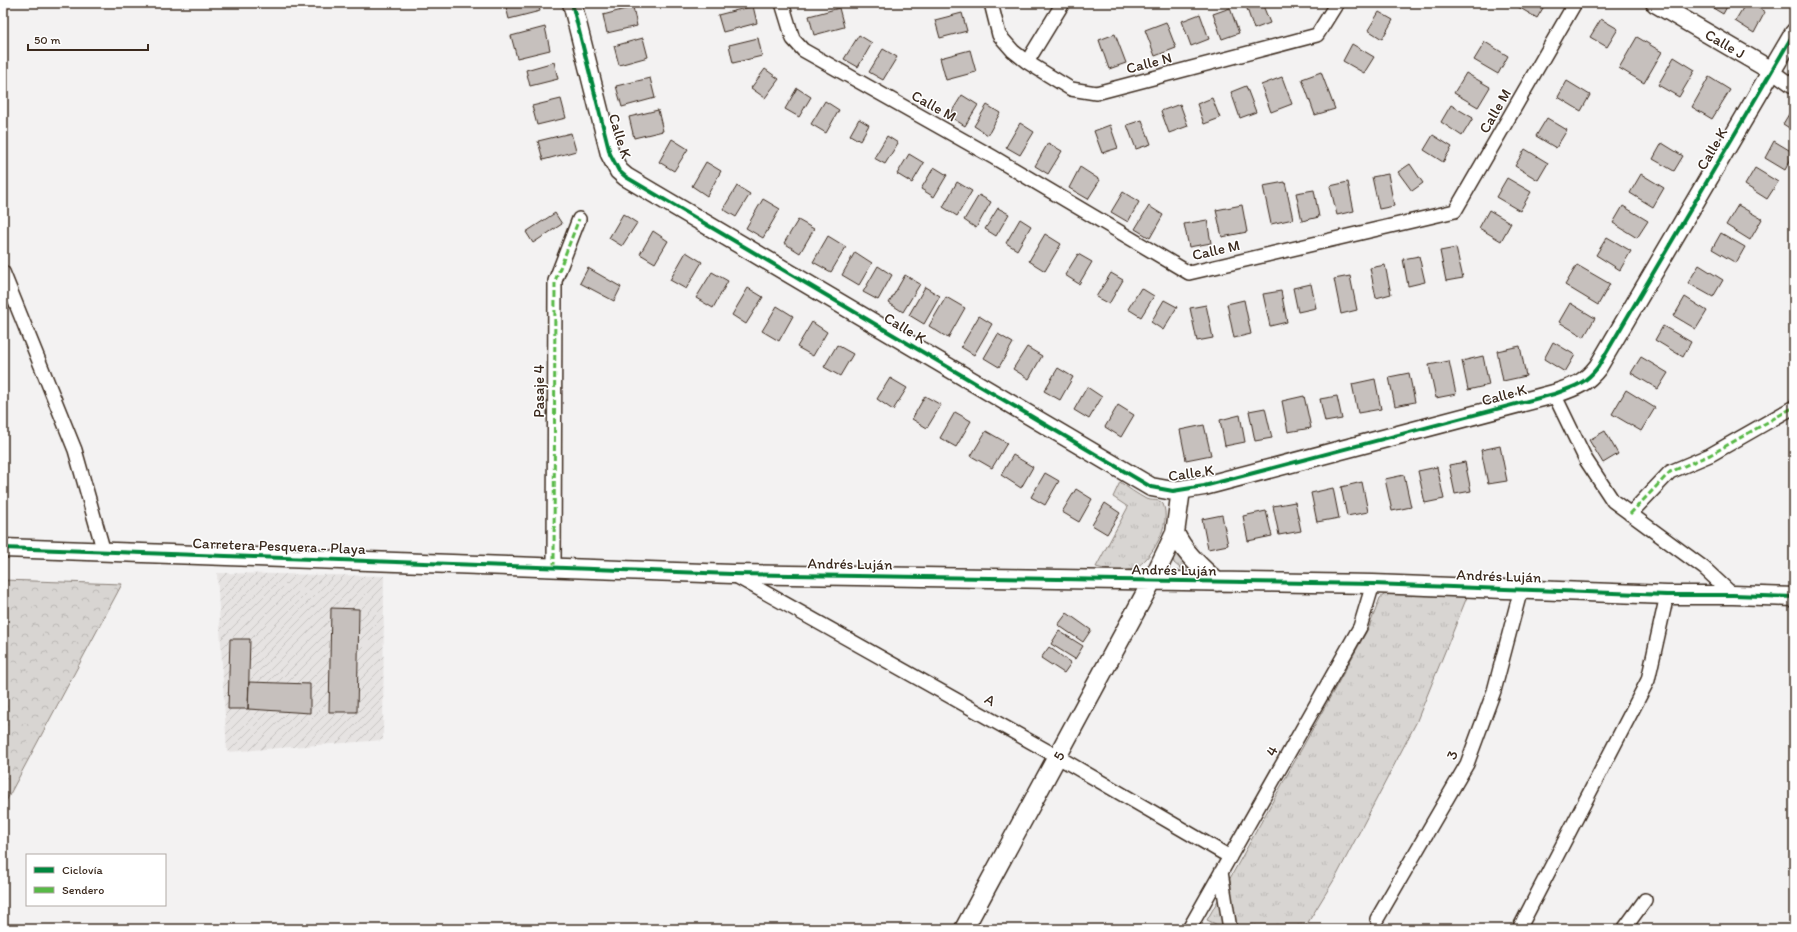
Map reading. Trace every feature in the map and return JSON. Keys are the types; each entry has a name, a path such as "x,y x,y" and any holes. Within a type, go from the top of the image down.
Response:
{"street":[{"name":"Calle K","path":"572,3 610,154 619,171 626,177 1151,488 1174,491 1204,486 1554,394 1574,387 1588,379 1598,367 1794,33"},
{"name":"Calle M","path":"782,3 793,39 803,50 993,157 1189,273 1455,211 1576,3"},
{"name":"Calle N","path":"991,3 999,34 1013,51 1027,62 1071,89 1096,93 1317,35 1337,3"},
{"path":"1027,62 1063,3"},
{"name":"Calle J","path":"1655,3 1772,71 1794,87"},
{"name":"Pasaje 4","path":"554,568 555,281 579,219"},
{"path":"3,272 75,450 104,552"},
{"path":"1554,394 1586,460 1599,482 1613,501 1704,568 1733,595"},
{"path":"1630,514 1670,472 1710,455 1794,407"},
{"name":"5","path":"964,929 1152,581 1175,533 1181,490"},
{"path":"1175,533 1190,558 1217,582"},
{"name":"Carretera Pesquera - Playa","path":"3,548 554,568"},
{"name":"Andrés Luján","path":"554,568 732,574 1374,584 1667,595 1794,597"},
{"name":"A","path":"732,574 1058,757 1230,857"},
{"name":"4","path":"1189,929 1360,627 1374,584"},
{"name":"3","path":"1377,919 1467,764 1494,691 1521,589"},
{"path":"1519,929 1648,680 1667,595"},
{"path":"1221,872 1230,929"},
{"path":"1624,929 1645,900"}],"shaded area":[{"path":"217,573 384,576 383,740 227,752"}],"green space":[{"path":"1120,482 1146,499 1162,502 1165,512 1163,530 1154,549 1148,557 1135,568 1126,571 1096,567 1128,507 1113,497"},
{"path":"1178,547 1200,570 1180,568 1174,563 1173,558"},
{"path":"3,580 122,584 3,807"},
{"path":"1389,591 1467,597 1416,723 1337,875 1304,929 1226,929 1207,920 1369,627 1380,598"}],"building":[{"path":"505,3 538,3 540,11 509,19"},
{"path":"1245,3 1262,3 1270,23 1254,29"},
{"path":"1516,3 1546,3 1537,18 1515,5"},
{"path":"1709,3 1729,3 1723,14 1708,5"},
{"path":"1746,3 1750,3 1765,12 1754,33 1735,21"},
{"path":"753,6 757,23 723,32 718,15"},
{"path":"633,7 637,26 607,33 603,15"},
{"path":"839,8 844,27 814,35 809,16"},
{"path":"1230,8 1239,33 1222,39 1213,14"},
{"path":"1379,12 1393,20 1382,39 1368,30"},
{"path":"962,13 967,31 940,38 935,20"},
{"path":"1200,14 1209,39 1191,46 1182,21"},
{"path":"1601,19 1618,29 1607,47 1590,37"},
{"path":"1166,22 1176,48 1155,56 1145,30"},
{"path":"545,27 550,50 517,58 511,36"},
{"path":"1115,34 1126,63 1109,69 1099,40"},
{"path":"859,35 872,43 858,67 844,59"},
{"path":"1637,37 1662,52 1644,83 1619,68"},
{"path":"643,38 648,57 619,65 614,46"},
{"path":"758,38 762,56 733,63 729,45"},
{"path":"1485,42 1508,56 1498,74 1474,60"},
{"path":"1352,44 1374,57 1364,73 1343,61"},
{"path":"883,49 897,57 883,80 869,72"},
{"path":"970,50 976,72 946,80 940,58"},
{"path":"1674,57 1695,70 1679,97 1658,85"},
{"path":"554,62 558,79 530,86 526,70"},
{"path":"765,69 779,79 765,98 751,88"},
{"path":"1321,72 1335,109 1315,115 1302,79"},
{"path":"1466,73 1490,87 1478,107 1454,93"},
{"path":"1282,77 1292,104 1271,112 1261,85"},
{"path":"1709,77 1730,90 1712,119 1692,107"},
{"path":"650,78 655,98 622,107 616,86"},
{"path":"1567,81 1590,95 1581,111 1558,97"},
{"path":"1246,86 1256,112 1240,118 1231,92"},
{"path":"797,88 811,97 799,117 785,109"},
{"path":"962,95 978,105 965,126 949,116"},
{"path":"1212,98 1220,118 1204,124 1197,104"},
{"path":"561,99 566,118 537,125 532,106"},
{"path":"825,101 839,110 826,133 811,124"},
{"path":"1180,104 1188,126 1169,133 1161,111"},
{"path":"987,105 1000,113 988,135 974,126"},
{"path":"1451,105 1473,118 1462,136 1441,122"},
{"path":"1792,109 1794,110 1794,131 1783,124"},
{"path":"658,110 663,131 634,138 629,117"},
{"path":"1547,118 1567,130 1556,148 1536,136"},
{"path":"859,119 869,125 860,141 850,135"},
{"path":"1142,120 1151,144 1136,149 1127,125"},
{"path":"1020,123 1034,132 1020,155 1006,147"},
{"path":"1110,125 1118,148 1102,153 1094,131"},
{"path":"571,133 576,151 543,160 538,141"},
{"path":"1433,135 1452,147 1443,162 1424,150"},
{"path":"887,136 898,143 885,164 874,158"},
{"path":"672,139 688,149 674,171 659,162"},
{"path":"1774,141 1794,153 1785,170 1765,158"},
{"path":"1048,143 1062,151 1048,174 1035,166"},
{"path":"1662,143 1683,156 1674,171 1653,159"},
{"path":"1525,149 1548,163 1538,180 1515,166"},
{"path":"909,154 924,163 912,183 897,174"},
{"path":"706,162 721,171 707,196 692,186"},
{"path":"1410,164 1423,183 1412,191 1398,172"},
{"path":"934,167 947,175 934,197 921,189"},
{"path":"1080,167 1100,180 1088,199 1069,188"},
{"path":"1755,168 1778,182 1767,199 1745,185"},
{"path":"1388,174 1394,206 1379,209 1372,177"},
{"path":"1641,174 1664,188 1653,207 1630,193"},
{"path":"1507,178 1531,192 1520,211 1496,197"},
{"path":"957,182 972,191 957,216 943,207"},
{"path":"1285,182 1293,219 1271,224 1263,186"},
{"path":"1348,182 1354,211 1337,215 1330,186"},
{"path":"737,186 750,194 736,217 723,209"},
{"path":"1314,190 1319,217 1302,221 1296,193"},
{"path":"1123,192 1139,202 1128,222 1111,212"},
{"path":"979,195 991,202 976,228 964,220"},
{"path":"763,199 780,209 763,238 746,228"},
{"path":"1242,205 1247,232 1222,237 1216,210"},
{"path":"1738,205 1762,219 1750,240 1726,225"},
{"path":"1149,206 1163,215 1150,238 1135,229"},
{"path":"1623,206 1648,221 1637,238 1613,223"},
{"path":"998,208 1009,214 996,236 985,229"},
{"path":"1489,210 1511,223 1501,241 1479,228"},
{"path":"555,213 562,224 533,243 526,232"},
{"path":"623,214 637,223 622,246 609,238"},
{"path":"1020,219 1031,226 1017,250 1006,243"},
{"path":"798,220 814,229 800,253 784,243"},
{"path":"1207,220 1211,243 1189,247 1184,224"},
{"path":"653,231 668,241 655,263 640,254"},
{"path":"1721,233 1745,247 1736,263 1712,249"},
{"path":"1045,234 1061,244 1045,271 1029,261"},
{"path":"828,236 846,247 831,272 813,262"},
{"path":"1607,237 1631,251 1620,270 1596,255"},
{"path":"1456,248 1463,278 1446,281 1440,251"},
{"path":"686,252 702,262 686,289 670,280"},
{"path":"855,252 872,263 859,285 842,275"},
{"path":"1078,254 1092,262 1079,284 1065,275"},
{"path":"1419,256 1425,282 1408,286 1403,259"},
{"path":"1385,265 1391,294 1376,298 1370,268"},
{"path":"1577,265 1610,284 1598,305 1565,285"},
{"path":"1699,265 1723,280 1713,297 1688,283"},
{"path":"878,266 892,275 878,300 863,292"},
{"path":"588,268 621,287 614,301 580,283"},
{"path":"712,272 728,281 713,308 696,298"},
{"path":"1111,273 1123,280 1109,304 1096,297"},
{"path":"905,275 920,284 903,312 889,303"},
{"path":"1350,276 1357,310 1341,314 1334,279"},
{"path":"1311,284 1316,308 1298,312 1293,288"},
{"path":"925,287 940,296 924,324 909,315"},
{"path":"748,288 763,297 746,324 732,315"},
{"path":"1141,288 1154,296 1141,317 1128,309"},
{"path":"1281,291 1287,322 1270,326 1263,294"},
{"path":"946,297 965,308 948,338 929,326"},
{"path":"1685,297 1707,311 1696,329 1674,316"},
{"path":"1164,300 1177,307 1163,330 1151,322"},
{"path":"1244,300 1251,334 1234,338 1227,304"},
{"path":"1570,303 1595,318 1584,337 1559,322"},
{"path":"1206,305 1213,338 1197,341 1190,308"},
{"path":"777,306 793,316 779,341 762,331"},
{"path":"979,316 992,324 974,355 961,347"},
{"path":"812,322 827,332 813,356 797,347"},
{"path":"1663,326 1691,342 1683,357 1655,340"},
{"path":"998,334 1013,343 999,367 984,358"},
{"path":"1553,342 1575,355 1565,372 1544,359"},
{"path":"837,345 853,354 840,376 824,367"},
{"path":"1520,346 1526,376 1503,381 1497,351"},
{"path":"1027,347 1042,356 1029,379 1013,369"},
{"path":"1483,356 1489,385 1468,390 1462,361"},
{"path":"1641,357 1668,373 1658,389 1631,373"},
{"path":"1449,361 1456,394 1436,398 1429,365"},
{"path":"1058,368 1073,377 1060,400 1044,391"},
{"path":"1409,373 1415,402 1395,406 1389,377"},
{"path":"890,378 907,388 893,410 877,399"},
{"path":"1375,379 1381,409 1358,413 1352,384"},
{"path":"1087,387 1102,397 1089,419 1074,410"},
{"path":"1626,390 1655,408 1641,431 1612,414"},
{"path":"925,396 941,405 927,428 912,419"},
{"path":"1304,396 1311,428 1288,432 1282,401"},
{"path":"1337,396 1342,419 1325,422 1320,399"},
{"path":"1118,405 1134,415 1121,437 1105,427"},
{"path":"1265,408 1272,438 1255,441 1249,411"},
{"path":"955,412 971,421 956,447 940,438"},
{"path":"1240,415 1245,442 1225,446 1220,420"},
{"path":"1204,425 1211,455 1186,460 1180,430"},
{"path":"986,431 1007,443 992,468 971,456"},
{"path":"1605,431 1618,454 1603,463 1589,440"},
{"path":"1500,446 1507,481 1488,484 1481,450"},
{"path":"1013,455 1033,467 1021,488 1001,475"},
{"path":"1465,462 1471,491 1455,494 1449,465"},
{"path":"1437,467 1444,499 1425,503 1418,471"},
{"path":"1045,473 1059,481 1045,505 1031,497"},
{"path":"1404,475 1411,507 1392,511 1385,479"},
{"path":"1362,482 1368,512 1347,516 1341,487"},
{"path":"1333,488 1339,518 1317,522 1311,493"},
{"path":"1076,489 1092,499 1079,522 1062,512"},
{"path":"1295,502 1301,531 1279,535 1273,506"},
{"path":"1105,503 1120,513 1107,534 1092,525"},
{"path":"1266,511 1272,536 1248,541 1243,516"},
{"path":"1222,515 1228,545 1208,549 1202,519"},
{"path":"331,608 359,609 357,712 329,712"},
{"path":"1067,613 1091,630 1083,642 1058,625"},
{"path":"1059,631 1083,646 1075,659 1051,644"},
{"path":"230,639 250,639 248,709 228,709"},
{"path":"1049,647 1071,663 1064,673 1041,658"},
{"path":"249,682 310,684 310,713 248,709"}],"marked path":[{"path":"554,568 555,281 579,219"},
{"path":"1630,514 1670,472 1710,455 1794,407"}],"cycle path":[{"path":"572,3 610,154 619,171 626,177 1151,487 1173,491 1204,486 1554,394 1584,381 1598,367 1794,33"},
{"path":"3,548 732,574 1373,584 1667,595 1794,597"}]}
